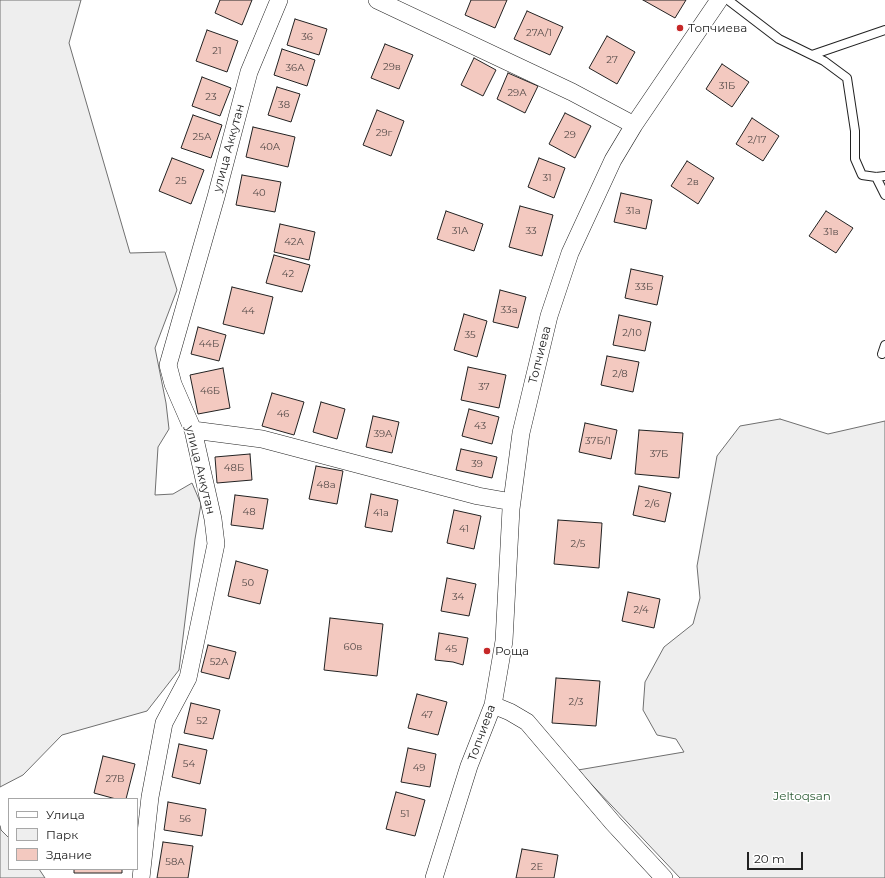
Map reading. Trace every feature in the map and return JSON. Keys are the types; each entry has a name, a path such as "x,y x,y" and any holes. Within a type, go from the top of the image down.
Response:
{"street":[{"name":"улица Аккутан","path":"141,878 150,797 164,723 188,678 216,544 213,520 193,430 173,384 168,365 216,197 249,72 279,0"},
{"path":"377,0 572,92 634,125"},
{"name":"Топчиева","path":"434,878 470,766 493,705 504,641 512,502 521,433 551,309 574,246 613,160 634,125 719,0"},
{"path":"193,430 262,439 478,496 512,502"},
{"path":"493,705 510,712 527,722 613,823 664,878"}],"lane":[{"path":"728,0 779,39 824,61 846,78 855,131 855,159 862,174 876,177 885,176"},
{"path":"812,55 885,30"},
{"path":"876,177 885,195"},
{"path":"882,354 885,345"}],"green space":[{"path":"0,0 81,0 69,43 130,253 165,252 177,290 155,348 166,403 169,429 158,447 155,495 173,494 192,483 201,504 195,539 179,670 147,711 62,735 23,775 0,787"},
{"name":"Jeltoqsan","path":"780,419 828,434 885,421 885,878 680,878 578,770 684,752 676,739 657,735 643,710 645,682 664,647 693,624 700,598 697,566 717,456 740,426"},
{"path":"0,826 1,830 8,837 8,870 40,870 45,878 0,878"}],"building":[{"path":"220,0 252,0 242,25 215,13"},
{"path":"471,0 507,0 495,28 465,15"},
{"path":"643,0 686,0 675,18"},
{"path":"527,11 563,27 550,55 514,39"},
{"path":"295,19 327,29 319,55 287,45"},
{"path":"207,30 238,41 227,72 196,61"},
{"path":"607,36 635,52 617,84 589,68"},
{"path":"385,44 413,55 399,89 371,78"},
{"path":"282,49 315,60 307,86 274,75"},
{"path":"474,58 496,70 483,96 461,85"},
{"path":"722,64 749,82 732,107 706,89"},
{"path":"508,73 538,86 525,113 497,99"},
{"path":"202,77 231,88 220,116 192,106"},
{"path":"277,87 300,94 291,122 268,115"},
{"path":"377,110 404,121 391,156 363,145"},
{"path":"565,113 591,126 575,158 549,144"},
{"path":"193,115 222,125 211,158 181,148"},
{"path":"752,118 779,136 763,161 736,144"},
{"path":"253,127 295,137 288,167 246,157"},
{"path":"172,158 204,170 191,204 159,191"},
{"path":"539,158 565,168 554,198 528,187"},
{"path":"687,161 714,178 698,204 671,186"},
{"path":"242,175 281,182 275,212 236,205"},
{"path":"621,193 652,200 646,229 614,222"},
{"path":"520,206 553,215 542,256 509,247"},
{"path":"446,211 483,224 474,251 437,239"},
{"path":"826,211 853,228 836,253 809,236"},
{"path":"280,224 315,232 309,260 274,252"},
{"path":"274,255 310,265 302,292 266,283"},
{"path":"631,269 663,276 657,305 625,298"},
{"path":"232,287 273,297 264,334 223,324"},
{"path":"500,290 526,297 518,328 493,322"},
{"path":"464,314 487,321 477,357 454,350"},
{"path":"619,315 651,322 645,351 613,345"},
{"path":"198,327 226,335 219,361 191,354"},
{"path":"607,356 639,362 633,392 601,385"},
{"path":"468,367 506,375 499,408 461,400"},
{"path":"223,368 230,408 198,414 190,375"},
{"path":"272,393 304,402 294,435 262,426"},
{"path":"321,402 345,409 337,439 313,432"},
{"path":"469,409 499,417 492,444 462,436"},
{"path":"373,416 399,422 392,453 366,447"},
{"path":"585,423 617,430 611,459 579,452"},
{"path":"639,430 683,433 679,478 635,474"},
{"path":"461,449 497,457 492,478 456,470"},
{"path":"250,454 252,480 217,483 215,457"},
{"path":"316,466 343,471 337,504 309,499"},
{"path":"639,486 671,493 665,522 633,515"},
{"path":"371,494 398,500 392,532 365,527"},
{"path":"235,495 268,499 263,529 231,525"},
{"path":"454,510 481,516 474,549 447,543"},
{"path":"558,520 602,523 599,568 554,564"},
{"path":"236,561 268,570 260,604 228,596"},
{"path":"447,578 476,584 469,616 441,611"},
{"path":"628,592 660,599 654,628 622,621"},
{"path":"330,618 383,624 377,676 324,670"},
{"path":"439,633 468,638 463,665 435,660"},
{"path":"208,645 236,652 229,679 201,672"},
{"path":"556,678 600,681 596,726 552,723"},
{"path":"417,694 447,702 438,735 408,728"},
{"path":"191,703 220,710 213,739 184,733"},
{"path":"179,744 207,750 200,784 172,777"},
{"path":"408,748 436,754 430,787 401,782"},
{"path":"103,756 135,764 126,798 112,798 94,793"},
{"path":"396,792 425,800 415,836 386,829"},
{"path":"168,802 206,809 202,836 164,830"},
{"path":"163,842 193,846 188,878 157,878"},
{"path":"522,849 558,855 554,878 516,878"},
{"path":"74,870 122,870 122,873 74,873"}],"place":[{"name":"Топчиева","path":"680,28"},
{"name":"Роща","path":"487,651"}]}
